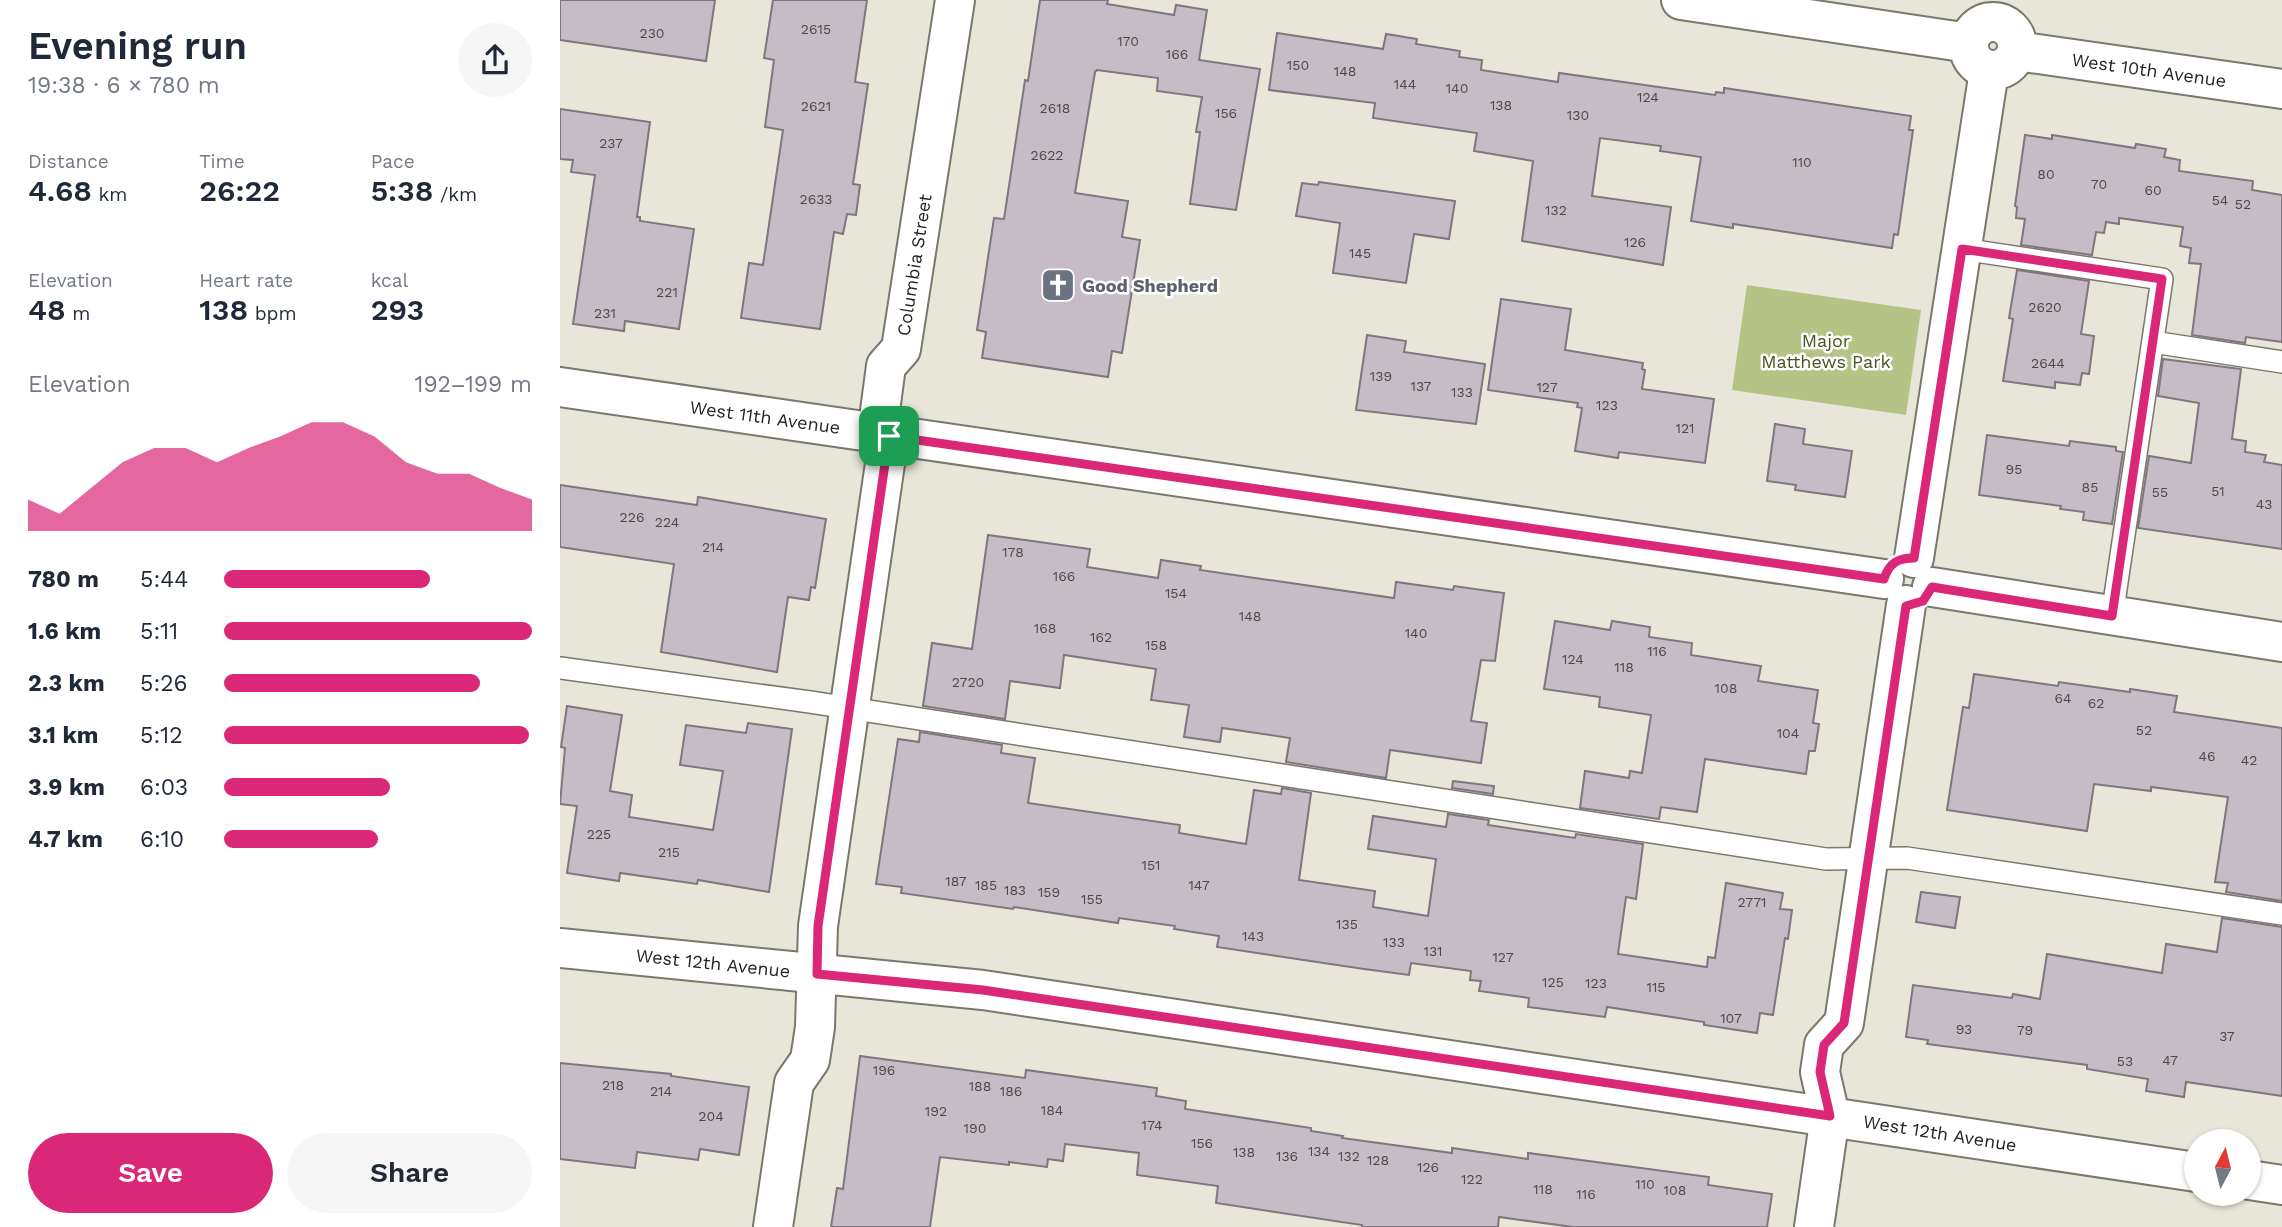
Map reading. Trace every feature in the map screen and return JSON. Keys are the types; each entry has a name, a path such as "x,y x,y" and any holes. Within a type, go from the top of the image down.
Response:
{"street":[{"name":"Columbia Street","path":"773,1227 794,1083 810,1060 816,1020 818,926 889,436 880,411 886,366 901,349 955,0"},
{"name":"West 10th Avenue","path":"1681,0 1994,37 2282,89"},
{"path":"1814,1227 1830,1116 1820,1072 1824,1045 1844,1023 1994,37"},
{"name":"West 11th Avenue","path":"560,387 1909,582 2282,642"},
{"name":"West 12th Avenue","path":"560,948 983,990 2184,1170"},
{"path":"2261,1182 2282,1185"}],"lane":[{"path":"1962,249 2162,279 2112,616"},
{"path":"2153,342 2282,362"},
{"path":"560,667 1826,859 1908,858 2282,914"}],"green space":[{"name":"Major Matthews Park","path":"1747,285 1921,310 1906,415 1732,390"}],"building":[{"path":"560,0 715,0 706,61 560,40"},
{"path":"773,0 867,0 855,82 868,84 853,184 860,185 856,215 847,214 843,234 834,232 820,329 741,318 749,263 763,265 783,130 765,127 774,60 764,58"},
{"path":"1040,0 1108,0 1107,4 1174,15 1176,5 1207,10 1199,60 1260,69 1236,210 1190,204 1202,97 1157,91 1158,78 1097,70 1095,72 1075,193 1128,201 1122,237 1140,240 1122,353 1112,351 1108,377 982,358 986,332 977,330 994,218 1004,219"},
{"path":"1277,33 1383,49 1386,34 1417,39 1416,44 1460,51 1459,57 1482,60 1481,70 1558,82 1559,73 1715,95 1716,92 1724,93 1724,88 1911,116 1909,130 1913,130 1898,235 1894,234 1892,248 1733,224 1733,228 1691,221 1701,157 1660,151 1661,146 1600,138 1592,196 1671,207 1663,265 1522,241 1533,161 1474,151 1477,133 1373,118 1375,103 1269,90"},
{"path":"560,109 650,122 637,217 640,217 640,221 694,229 679,329 625,321 624,331 573,324 595,175 571,172 573,160 560,159"},
{"path":"2025,135 2052,139 2052,135 2135,148 2136,144 2166,149 2164,157 2180,160 2179,171 2253,181 2252,190 2282,195 2282,342 2246,337 2245,343 2192,335 2201,264 2189,263 2191,248 2180,246 2183,227 2119,218 2119,224 2106,222 2104,233 2096,232 2092,255 2021,245 2025,219 2016,218 2015,206"},
{"path":"1319,182 1455,201 1449,239 1414,234 1406,283 1333,273 1340,223 1296,216 1302,183 1318,185"},
{"path":"2017,270 2089,281 2081,334 2094,336 2089,374 2082,373 2080,385 2055,382 2055,388 2003,381 2013,319 2009,318"},
{"path":"1501,299 1571,309 1565,350 1643,363 1642,369 1645,370 1642,389 1714,399 1705,463 1619,452 1618,458 1575,451 1582,408 1577,407 1578,403 1488,390"},
{"path":"1367,335 1406,341 1404,352 1485,364 1476,424 1356,410"},
{"path":"2163,359 2241,369 2232,439 2246,441 2245,452 2266,455 2264,462 2282,465 2282,549 2138,528 2149,456 2191,463 2199,403 2158,396"},
{"path":"1775,424 1805,429 1803,444 1852,451 1845,497 1795,490 1796,485 1767,481"},
{"path":"1987,435 2069,446 2070,441 2116,447 2116,451 2123,452 2112,524 2083,520 2084,512 2060,509 2061,506 1979,495"},
{"path":"560,485 697,505 698,497 826,519 815,588 811,587 809,600 788,597 777,672 661,652 674,564 560,547"},
{"path":"988,535 1090,549 1087,567 1158,578 1161,560 1201,566 1200,570 1394,598 1396,582 1453,590 1454,586 1504,593 1495,661 1481,660 1471,721 1487,723 1481,763 1390,750 1386,778 1286,762 1290,738 1222,728 1220,742 1184,737 1189,705 1151,700 1156,669 1064,655 1060,688 1010,681 1005,719 923,706 932,643 972,649"},
{"path":"1555,621 1610,630 1612,621 1650,627 1649,637 1692,643 1691,655 1761,666 1758,681 1818,690 1813,723 1819,724 1815,751 1809,751 1806,774 1705,759 1697,812 1661,807 1659,819 1580,808 1585,771 1629,778 1630,771 1642,773 1651,715 1599,707 1600,697 1544,689"},
{"path":"1974,674 2058,686 2059,682 2177,696 2174,712 2282,728 2282,901 2226,892 2228,883 2215,882 2228,797 2151,787 2151,791 2094,784 2087,831 1947,810 1963,707 1969,708"},
{"path":"567,706 622,715 610,791 632,795 629,817 713,830 723,771 680,765 686,725 746,733 748,723 792,729 769,892 698,880 697,884 620,873 619,881 567,873 577,806 560,804 565,748 561,747"},
{"path":"920,732 1002,745 1001,753 1035,758 1028,803 1180,825 1179,833 1246,844 1254,790 1281,794 1282,788 1311,793 1299,880 1375,891 1373,907 1428,916 1436,859 1368,849 1373,816 1446,827 1448,814 1489,820 1488,825 1575,838 1576,834 1643,844 1636,899 1626,897 1618,954 1707,967 1708,957 1715,958 1726,883 1783,893 1780,909 1792,910 1773,1015 1760,1013 1757,1033 1607,1007 1605,1017 1528,1007 1529,998 1479,991 1481,981 1470,980 1471,971 1411,963 1409,975 1364,969 1217,947 1219,936 1174,929 1175,926 1119,918 1118,923 901,893 902,887 876,884 898,739 919,742"},
{"path":"1453,781 1494,786 1493,794 1452,788"},
{"path":"1921,892 1960,897 1955,928 1916,922"},
{"path":"2222,918 2282,927 2282,1096 2186,1082 2184,1097 2146,1091 2148,1079 2087,1069 2087,1065 1927,1044 1928,1040 1906,1037 1913,985 2040,999 2047,954 2162,973 2166,944 2217,952"},
{"path":"860,1056 1025,1078 1026,1070 1157,1088 1156,1096 1186,1101 1185,1109 1311,1128 1311,1131 1343,1136 1342,1138 1452,1153 1452,1148 1528,1159 1528,1153 1709,1177 1708,1185 1772,1194 1767,1227 1573,1227 1499,1217 1498,1227 1362,1227 1216,1203 1218,1186 1137,1175 1139,1153 1065,1144 1063,1161 1048,1159 1047,1167 940,1157 930,1227 831,1227 837,1188 843,1189"},
{"path":"560,1063 671,1074 749,1087 739,1155 700,1149 698,1160 637,1152 635,1168 560,1159"}],"place":[{"name":"Good Shepherd","path":"1058,285"}],"route":[{"path":"1962,249 2162,279 2112,616 1932,587 1923,601 1906,606 1844,1023 1824,1045 1820,1072 1830,1116 983,990 817,974 818,926 889,436 1884,579 1894,562 1903,558 1914,558 1962,249"}]}
